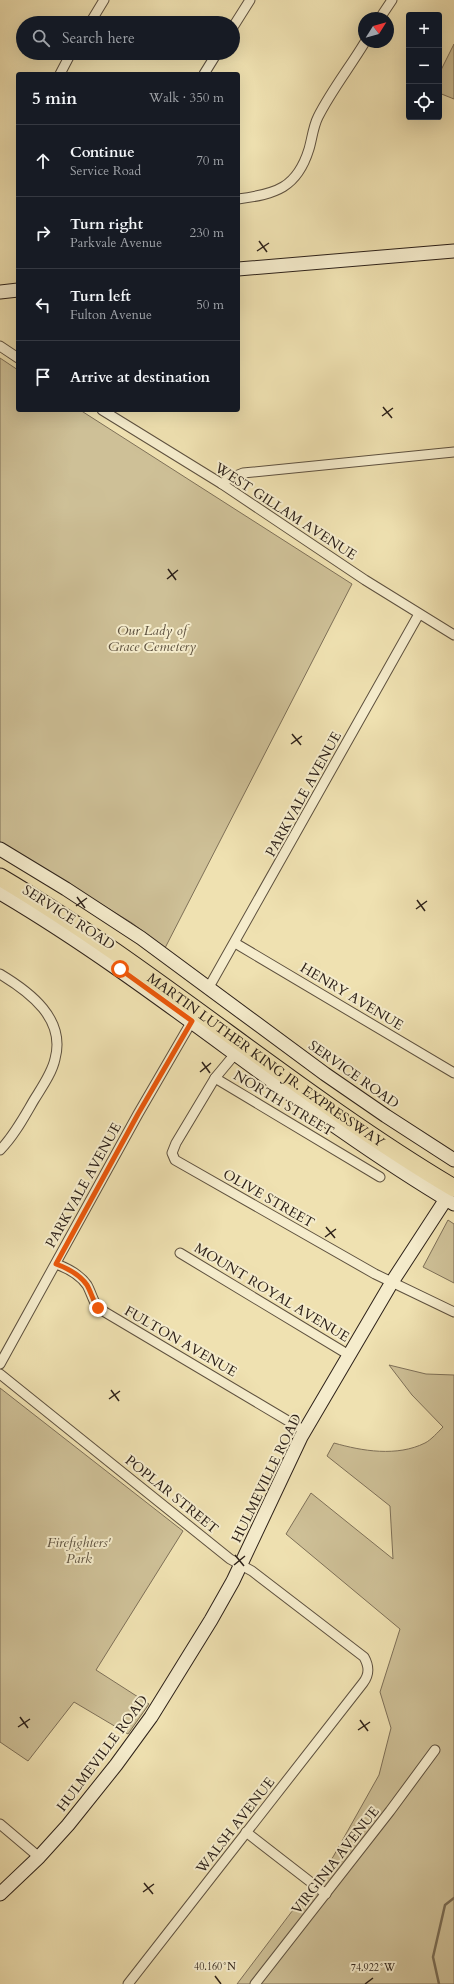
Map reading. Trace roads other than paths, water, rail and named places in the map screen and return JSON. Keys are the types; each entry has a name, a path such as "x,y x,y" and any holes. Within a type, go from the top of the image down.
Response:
{"highway":[{"name":"MARTIN LUTHER KING JR. EXPRESSWAY","path":"0,865 133,949 323,1090 378,1128 454,1176"},
{"name":"MARTIN LUTHER KING JR. EXPRESSWAY","path":"0,877 127,958 329,1107 403,1157 451,1197"}],"street":[{"path":"94,16 104,0"},
{"path":"240,16 250,0"},
{"path":"384,12 392,0"},
{"path":"240,199 266,194 283,188 299,173 304,165 317,118 361,48"},
{"path":"61,72 67,60"},
{"path":"205,72 213,60"},
{"path":"240,269 454,251"},
{"path":"0,292 16,290"},
{"path":"0,346 16,357"},
{"name":"WEST GILLAM AVENUE","path":"105,412 222,484 302,539 454,635"},
{"path":"222,484 228,479 243,473 454,452"},
{"name":"PARKVALE AVENUE","path":"209,987 419,614"},
{"name":"SERVICE ROAD","path":"0,849 110,918 209,987 349,1091 454,1160"},
{"name":"SERVICE ROAD","path":"0,893 120,969 334,1127 451,1197"},
{"name":"HENRY AVENUE","path":"235,943 454,1073"},
{"path":"0,974 39,1002 47,1013 55,1030 57,1049 53,1065 38,1093 15,1131 0,1150"},
{"name":"PARKVALE AVENUE","path":"0,1364 138,1114 192,1021"},
{"path":"215,1078 235,1054"},
{"name":"OLIVE STREET","path":"215,1078 176,1143 172,1154 175,1160 329,1248 392,1282 454,1312"},
{"name":"NORTH STREET","path":"215,1078 380,1177"},
{"name":"HULMEVILLE ROAD","path":"0,1894 39,1857 116,1765 151,1717 211,1620 241,1566 262,1522 268,1504 305,1431 392,1282 451,1197"},
{"name":"MOUNT ROYAL AVENUE","path":"180,1253 349,1355"},
{"name":"FULTON AVENUE","path":"56,1264 82,1279 88,1287 98,1308 305,1431"},
{"name":"POPLAR STREET","path":"0,1374 241,1566 252,1571 364,1657 369,1671 363,1683"},
{"name":"WALSH AVENUE","path":"128,1984 363,1683"},
{"name":"VIRGINIA AVENUE","path":"255,1984 390,1811 435,1750"},
{"path":"0,1824 39,1857"},
{"path":"246,1832 326,1894"}],"waterway":[{"path":"439,1984 433,1957 445,1905 454,1898"}],"park label":[{"name":"Our Lady of Grace Cemetery","path":"152,638"},
{"name":"Firefighters' Park","path":"79,1550"}]}
